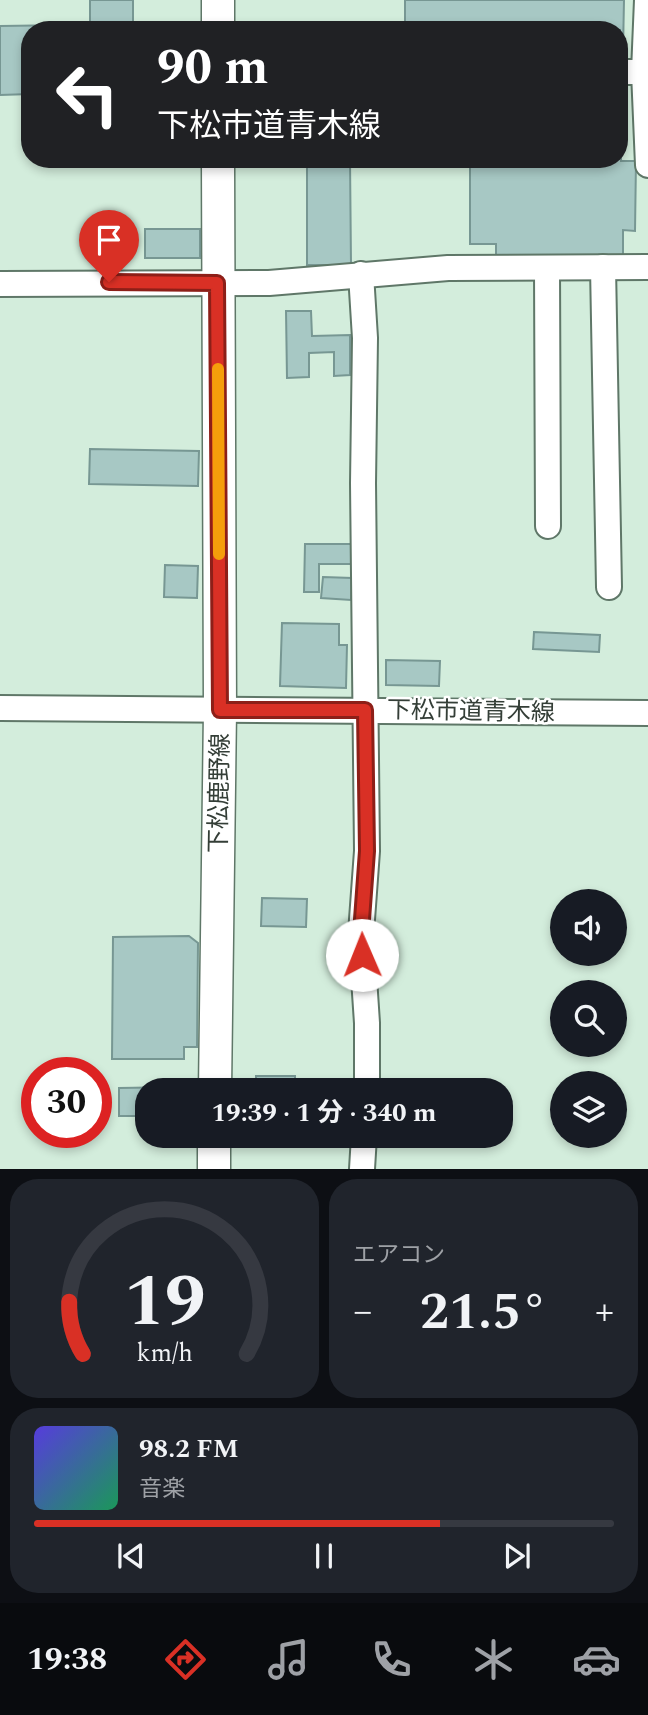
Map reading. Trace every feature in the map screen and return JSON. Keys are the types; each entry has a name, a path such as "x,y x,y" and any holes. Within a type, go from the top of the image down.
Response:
{"main road":[{"path":"218,0 218,21"},
{"name":"下松鹿野線","path":"215,1078 220,710 218,168"},
{"path":"214,1148 214,1169"}],"street":[{"path":"647,0 647,39 632,72 648,165"},
{"path":"603,267 609,587"},
{"path":"0,284 269,283 448,268 648,267"},
{"path":"547,268 548,526"},
{"path":"361,274 365,338 367,851 361,933 367,1023 367,1078"},
{"name":"下松市道青木線","path":"0,708 648,713"},
{"path":"362,1169 364,1148"}],"building":[{"path":"90,0 133,0 133,21 90,21"},
{"path":"405,0 624,0 624,21 405,21"},
{"path":"0,26 21,26 21,94 0,95"},
{"path":"628,161 636,161 635,231 623,230 623,255 496,255 496,244 470,244 470,168 628,168"},
{"path":"307,168 350,168 351,265 307,265"},
{"path":"145,229 200,229 200,258 145,258"},
{"path":"286,311 311,311 312,336 350,335 350,375 334,376 334,352 309,353 309,377 287,378"},
{"path":"90,449 199,451 198,486 89,484"},
{"path":"305,544 355,544 355,564 319,564 319,592 304,592"},
{"path":"165,565 198,566 197,598 164,597"},
{"path":"323,577 352,578 351,600 321,598"},
{"path":"282,623 339,624 339,645 347,645 346,688 280,686"},
{"path":"534,632 600,635 599,652 533,649"},
{"path":"386,660 440,661 439,686 386,685"},
{"path":"262,898 307,899 306,927 261,926"},
{"path":"189,936 198,943 197,1047 184,1047 184,1059 112,1059 113,937"},
{"path":"256,1076 295,1076 295,1078"},
{"path":"119,1088 135,1088 135,1116 119,1116"}],"slow traffic":[{"path":"218,369 219,554"}],"route":[{"path":"109,282 217,283 220,710 365,710 364,791 367,851 362,955"}]}
